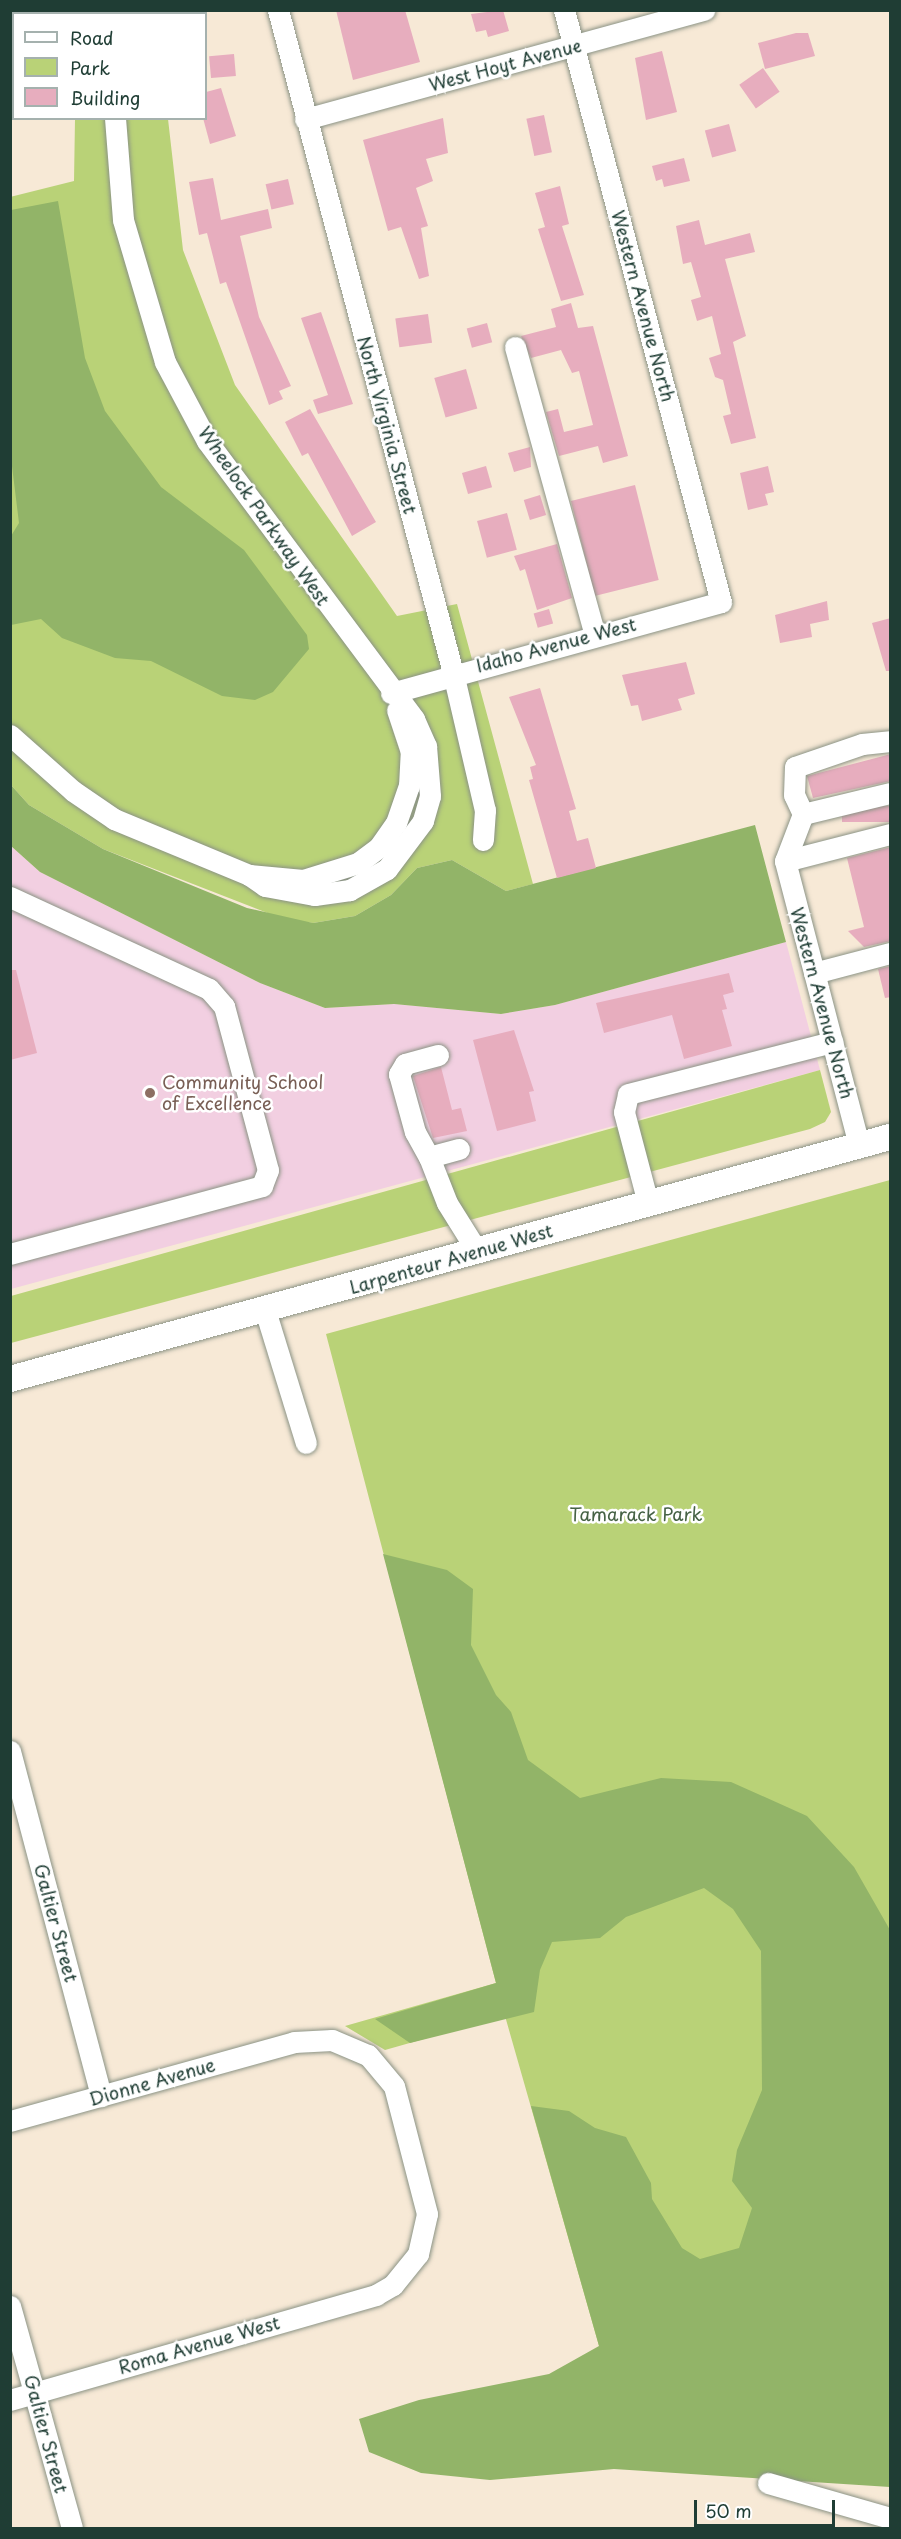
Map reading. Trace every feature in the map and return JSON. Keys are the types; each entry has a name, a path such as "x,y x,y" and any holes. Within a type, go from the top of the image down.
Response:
{"main road":[{"name":"Larpenteur Avenue West","path":"10,1379 891,1137"}],"street":[{"name":"North Virginia Street","path":"278,10 453,673 485,810 483,840"},
{"name":"Western Avenue North","path":"564,10 721,602"},
{"name":"West Hoyt Avenue","path":"305,119 704,10"},
{"name":"Wheelock Parkway West","path":"10,735 73,791 114,819 249,874 303,880 328,876 379,847 404,807 409,786 411,752 391,693 207,441 165,362 123,220 115,120"},
{"path":"515,346 595,635"},
{"name":"Idaho Avenue West","path":"391,693 453,673 721,602"},
{"path":"785,861 803,814 794,795 795,767 861,744 891,741"},
{"path":"803,814 891,793"},
{"path":"785,861 891,834"},
{"name":"Western Avenue North","path":"785,861 859,1146"},
{"path":"10,897 209,990 224,1006 268,1170 262,1186 10,1254"},
{"path":"814,973 891,953"},
{"path":"648,1203 625,1101 633,1091 832,1042"},
{"path":"438,1055 399,1069 415,1132 429,1157 447,1203 477,1251"},
{"path":"429,1157 459,1149"},
{"path":"265,1310 306,1443"},
{"name":"Galtier Street","path":"10,1751 101,2096"},
{"name":"Dionne Avenue","path":"10,2121 294,2042 332,2040 368,2055 383,2070 400,2102 424,2193 426,2234 408,2270 364,2299"},
{"name":"Roma Avenue West","path":"10,2400 364,2299"},
{"name":"Galtier Street","path":"10,2306 72,2529"},
{"path":"768,2483 891,2518"}],"shaded area":[{"path":"11,846 40,872 260,983 325,1008 394,1004 501,1014 555,1005 786,942 820,1070 11,1289"}],"green space":[{"path":"75,120 168,120 183,250 235,385 397,616 457,604 533,884 506,891 452,860 417,868 391,895 355,916 313,923 283,919 103,849 29,805 11,785 10,197 74,181"},
{"path":"58,201 85,358 105,411 161,487 244,550 307,635 309,649 273,692 255,700 222,696 151,661 115,658 62,638 41,619 11,625 11,536 19,523 10,450 11,210"},
{"path":"11,785 29,805 103,849 247,908 313,923 355,916 391,895 417,868 452,860 506,891 755,825 786,942 555,1005 501,1014 394,1004 325,1008 260,983 40,872 11,846"},
{"path":"820,1070 831,1112 825,1122 810,1129 11,1343 11,1296"},
{"name":"Tamarack Park","path":"890,1180 890,2339 619,2416 505,2016 385,2050 345,2026 496,1983 326,1334"},
{"path":"383,1554 447,1570 473,1589 471,1645 496,1695 511,1712 528,1760 580,1798 661,1778 731,1782 807,1816 854,1867 890,1930 890,2487 614,2469 490,2480 421,2473 369,2452 359,2419 419,2400 549,2374 599,2346 531,2106 569,2111 595,2128 626,2137 651,2183 652,2199 682,2248 700,2259 739,2248 752,2208 732,2181 737,2150 762,2090 761,1951 733,1909 704,1888 626,1917 600,1938 552,1942 540,1970 534,2012 410,2043 375,2019 496,1983"}],"building":[{"path":"336,10 405,10 420,62 353,80"},
{"path":"503,10 509,31 488,37 486,30 476,32 471,14"},
{"path":"796,33 808,33 815,56 765,69 758,43"},
{"path":"662,51 677,112 646,120 635,58"},
{"path":"234,54 236,76 211,78 209,56"},
{"path":"763,68 780,92 756,108 739,85"},
{"path":"221,88 236,136 210,144 204,120 207,120 207,92"},
{"path":"544,115 552,152 534,156 526,119"},
{"path":"443,118 448,153 426,159 433,181 416,188 428,226 421,228 429,276 419,279 401,227 388,231 363,140"},
{"path":"729,124 736,151 712,158 705,130"},
{"path":"684,158 690,181 664,187 662,179 656,181 652,166"},
{"path":"213,178 221,220 268,209 272,228 240,236 259,317 291,386 279,391 283,399 269,405 226,282 220,284 207,233 199,235 189,182"},
{"path":"288,179 294,204 271,210 266,184"},
{"path":"560,186 569,224 562,226 584,295 561,301 538,229 545,227 535,193"},
{"path":"699,220 705,245 750,233 755,252 725,259 746,336 733,342 756,438 731,444 723,416 731,414 723,380 715,377 709,358 721,354 712,316 697,321 691,300 701,297 691,262 683,264 676,226"},
{"path":"571,303 578,328 593,326 628,456 603,463 598,446 559,456 546,412 558,409 564,432 593,425 579,371 572,373 561,350 531,358 521,336 556,327 551,309"},
{"path":"321,312 353,404 318,414 313,400 328,395 301,318"},
{"path":"428,314 432,343 399,347 395,319"},
{"path":"487,323 492,342 472,348 467,328"},
{"path":"466,369 477,408 446,418 434,378"},
{"path":"310,409 376,522 352,536 308,453 302,456 285,422"},
{"path":"530,447 531,467 514,472 508,453"},
{"path":"486,466 492,487 468,494 462,473"},
{"path":"768,466 774,492 765,494 768,505 748,510 740,473"},
{"path":"635,485 659,580 595,596 571,501"},
{"path":"540,495 546,515 530,520 524,500"},
{"path":"507,513 517,550 487,558 477,521"},
{"path":"557,544 572,598 537,610 525,569 520,571 514,556"},
{"path":"827,601 829,620 810,624 812,637 780,643 775,615"},
{"path":"549,609 553,623 538,628 534,613"},
{"path":"891,618 891,671 886,671 872,623"},
{"path":"686,662 695,694 678,699 682,710 642,721 638,705 631,706 622,675"},
{"path":"540,688 576,809 569,811 577,841 588,838 596,868 557,878 529,780 533,779 530,767 536,765 509,697"},
{"path":"891,754 891,781 813,798 807,776"},
{"path":"842,806 890,806 890,822 842,822"},
{"path":"891,847 891,941 864,947 848,931 864,927 847,858"},
{"path":"891,966 891,997 885,998 878,969"},
{"path":"10,970 16,970 37,1053 10,1060"},
{"path":"729,973 734,992 723,995 727,1009 722,1010 732,1046 684,1059 672,1015 604,1033 596,1003"},
{"path":"514,1030 534,1091 529,1092 536,1121 497,1131 473,1040"},
{"path":"441,1067 452,1110 461,1108 467,1131 433,1138 413,1076"}],"place":[{"name":"Community School of Excellence","path":"150,1093"}]}
